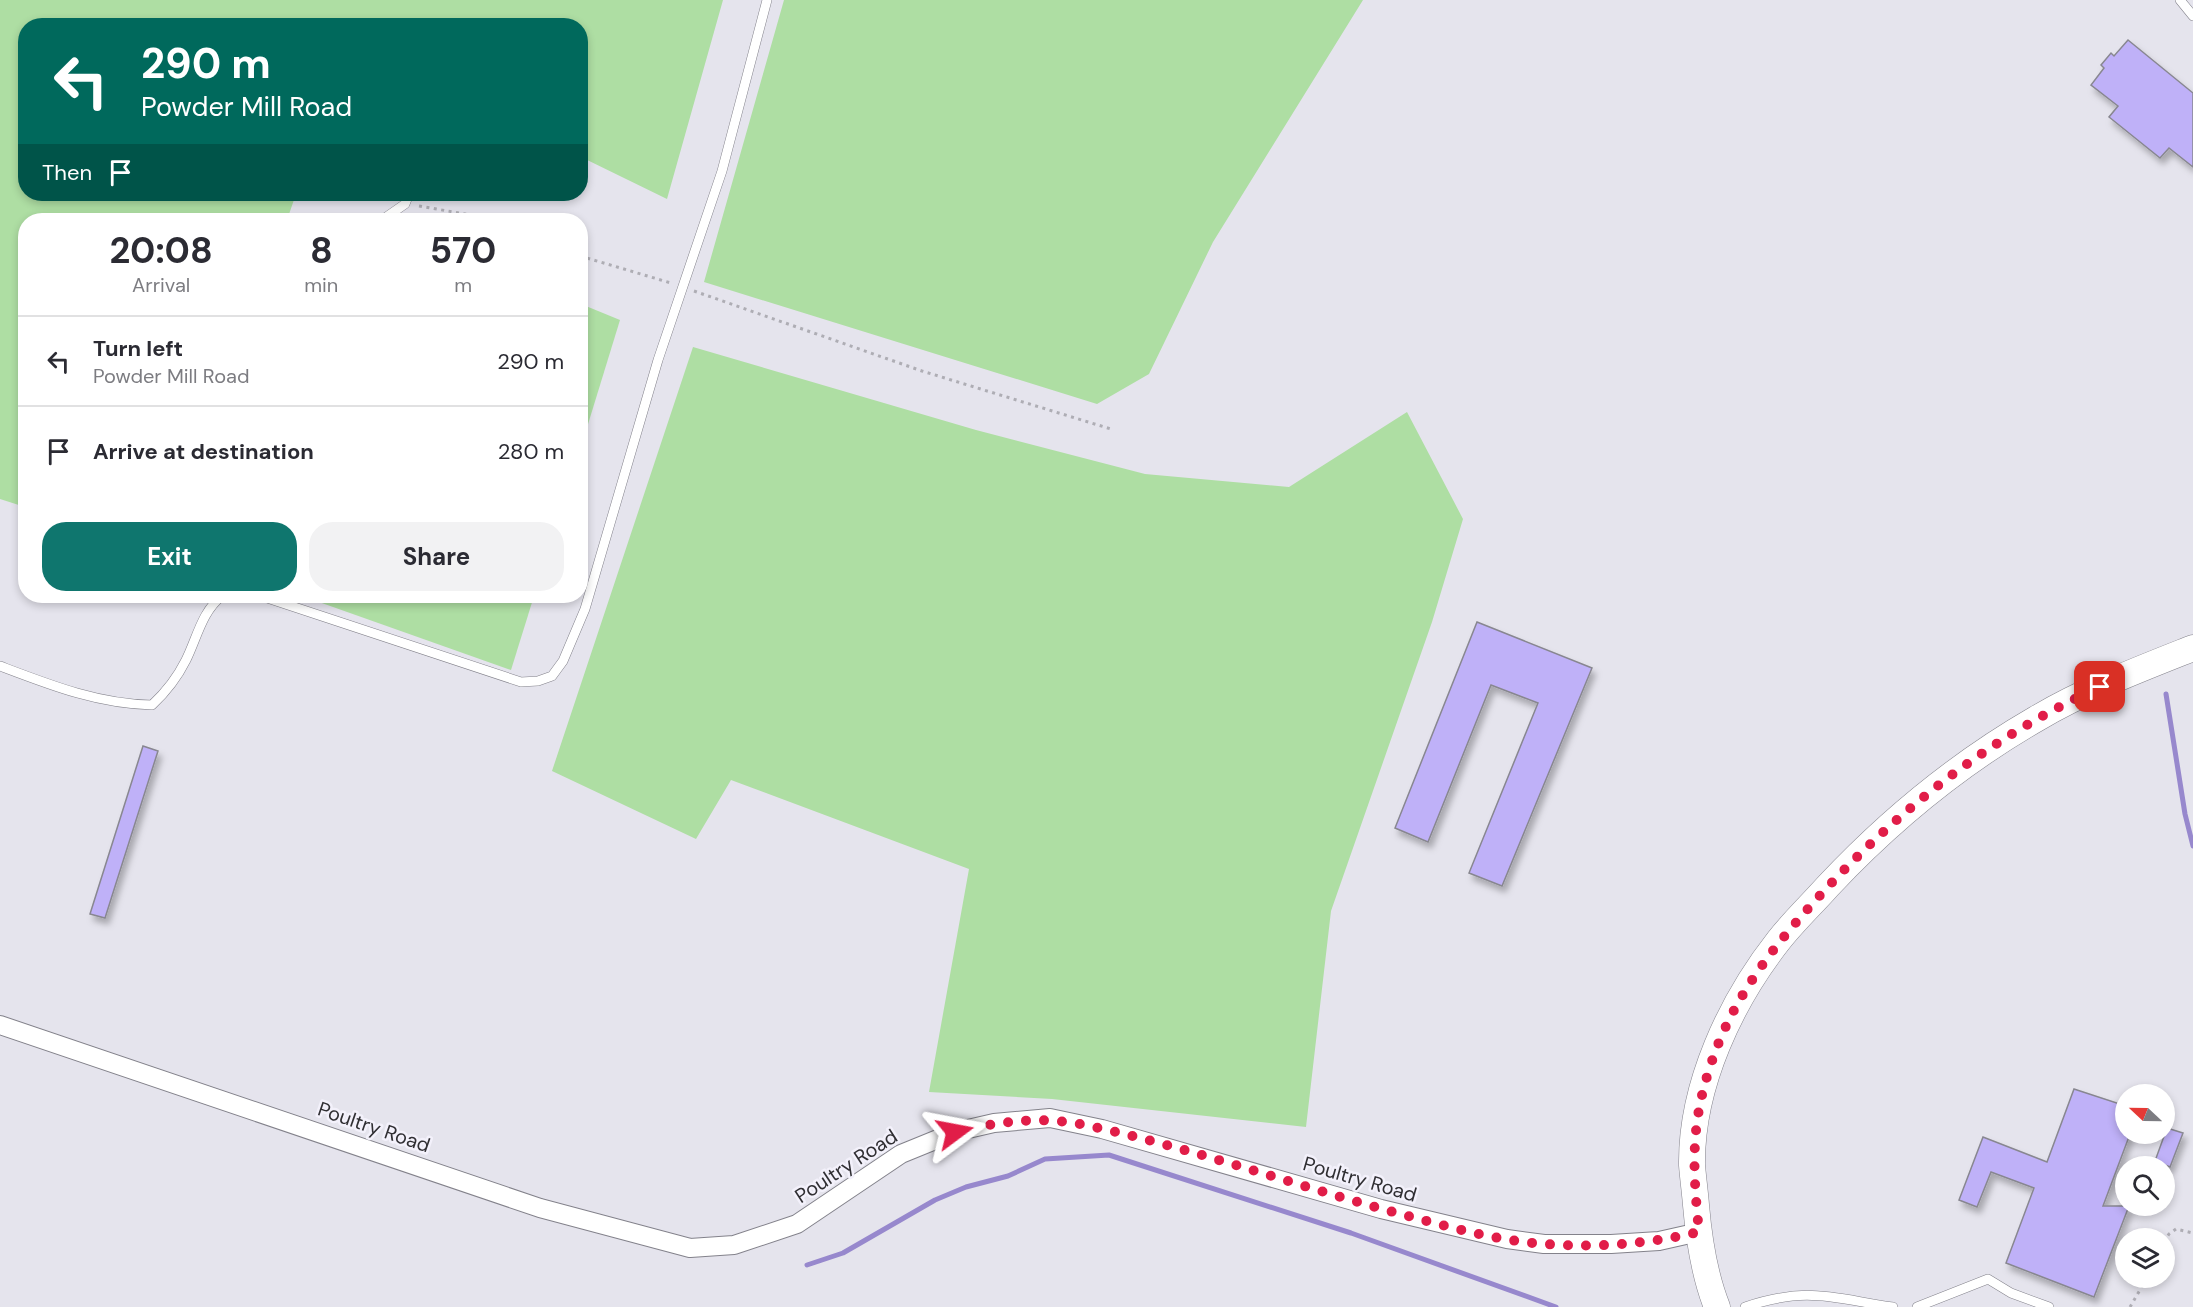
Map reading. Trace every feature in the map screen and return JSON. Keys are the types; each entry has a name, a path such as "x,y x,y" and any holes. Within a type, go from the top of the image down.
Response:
{"main road":[{"path":"1717,1307 1703,1263 1699,1232 1692,1164 1696,1126 1710,1066 1743,994 1779,939 1865,848 1918,800 1957,771 2013,733 2064,703 2193,648"}],"street":[{"name":"Poultry Road","path":"0,1025 540,1208 690,1248 734,1245 797,1224 901,1154 955,1132 994,1123 1050,1118 1102,1129 1381,1209 1507,1239 1544,1244 1611,1245 1659,1241 1699,1232"}],"lane":[{"path":"588,599 658,360 722,171 767,0"},
{"path":"2180,0 2193,16"},
{"path":"392,213 406,201"},
{"path":"0,666 42,682 117,704 152,705 167,692 186,661 212,603"},
{"path":"282,603 521,682 538,681 552,676 563,662 587,603"},
{"path":"1917,1307 1988,1279 2011,1293 2049,1307"},
{"path":"1745,1307 1785,1296 1808,1294 1842,1296 1893,1307"}],"path":[{"path":"405,204 459,213"},
{"path":"588,258 683,287 922,371 1111,429"},
{"path":"2175,1230 2193,1233"},
{"path":"2130,1307 2141,1288"}],"green space":[{"path":"0,0 723,0 667,199 588,160 588,18 18,18 18,201 294,201 289,213 18,213 18,505 0,499"},
{"path":"784,0 1363,0 1213,242 1149,374 1097,404 704,282"},
{"path":"588,307 620,320 588,424"},
{"path":"693,347 976,430 1145,474 1289,487 1407,412 1463,519 1432,622 1331,911 1306,1127 1052,1099 929,1092 969,869 731,780 696,839 552,771"},
{"path":"322,603 532,603 511,670"}],"building":[{"path":"2128,40 2193,93 2193,167 2169,148 2160,158 2109,117 2118,106 2091,85 2104,68 2101,65 2111,53 2114,56"},
{"path":"1477,622 1592,668 1502,886 1469,873 1538,703 1491,685 1428,842 1395,828"},
{"path":"143,746 158,751 105,918 90,914"},
{"path":"2074,1089 2115,1102 2115,1144 2126,1144 2122,1156 2115,1156 2115,1174 2103,1206 2115,1206 2115,1216 2125,1216 2121,1228 2115,1228 2115,1242 2094,1297 2006,1263 2034,1188 1991,1172 1977,1207 1959,1200 1983,1137 2047,1162"},
{"path":"2175,1130 2183,1133 2174,1156 2157,1156 2161,1144 2175,1144"}],"waterway":[{"path":"2166,694 2185,814 2193,846"},
{"path":"807,1265 843,1253 935,1200 966,1187 1008,1176 1045,1159 1109,1155 1351,1233 1556,1307"}],"route":[{"path":"955,1132 994,1123 1050,1118 1102,1129 1381,1209 1475,1233 1544,1244 1611,1245 1659,1241 1699,1232 1692,1164 1696,1126 1710,1066 1729,1020 1743,994 1779,939 1865,848 1918,800 2037,718 2100,687"}]}
